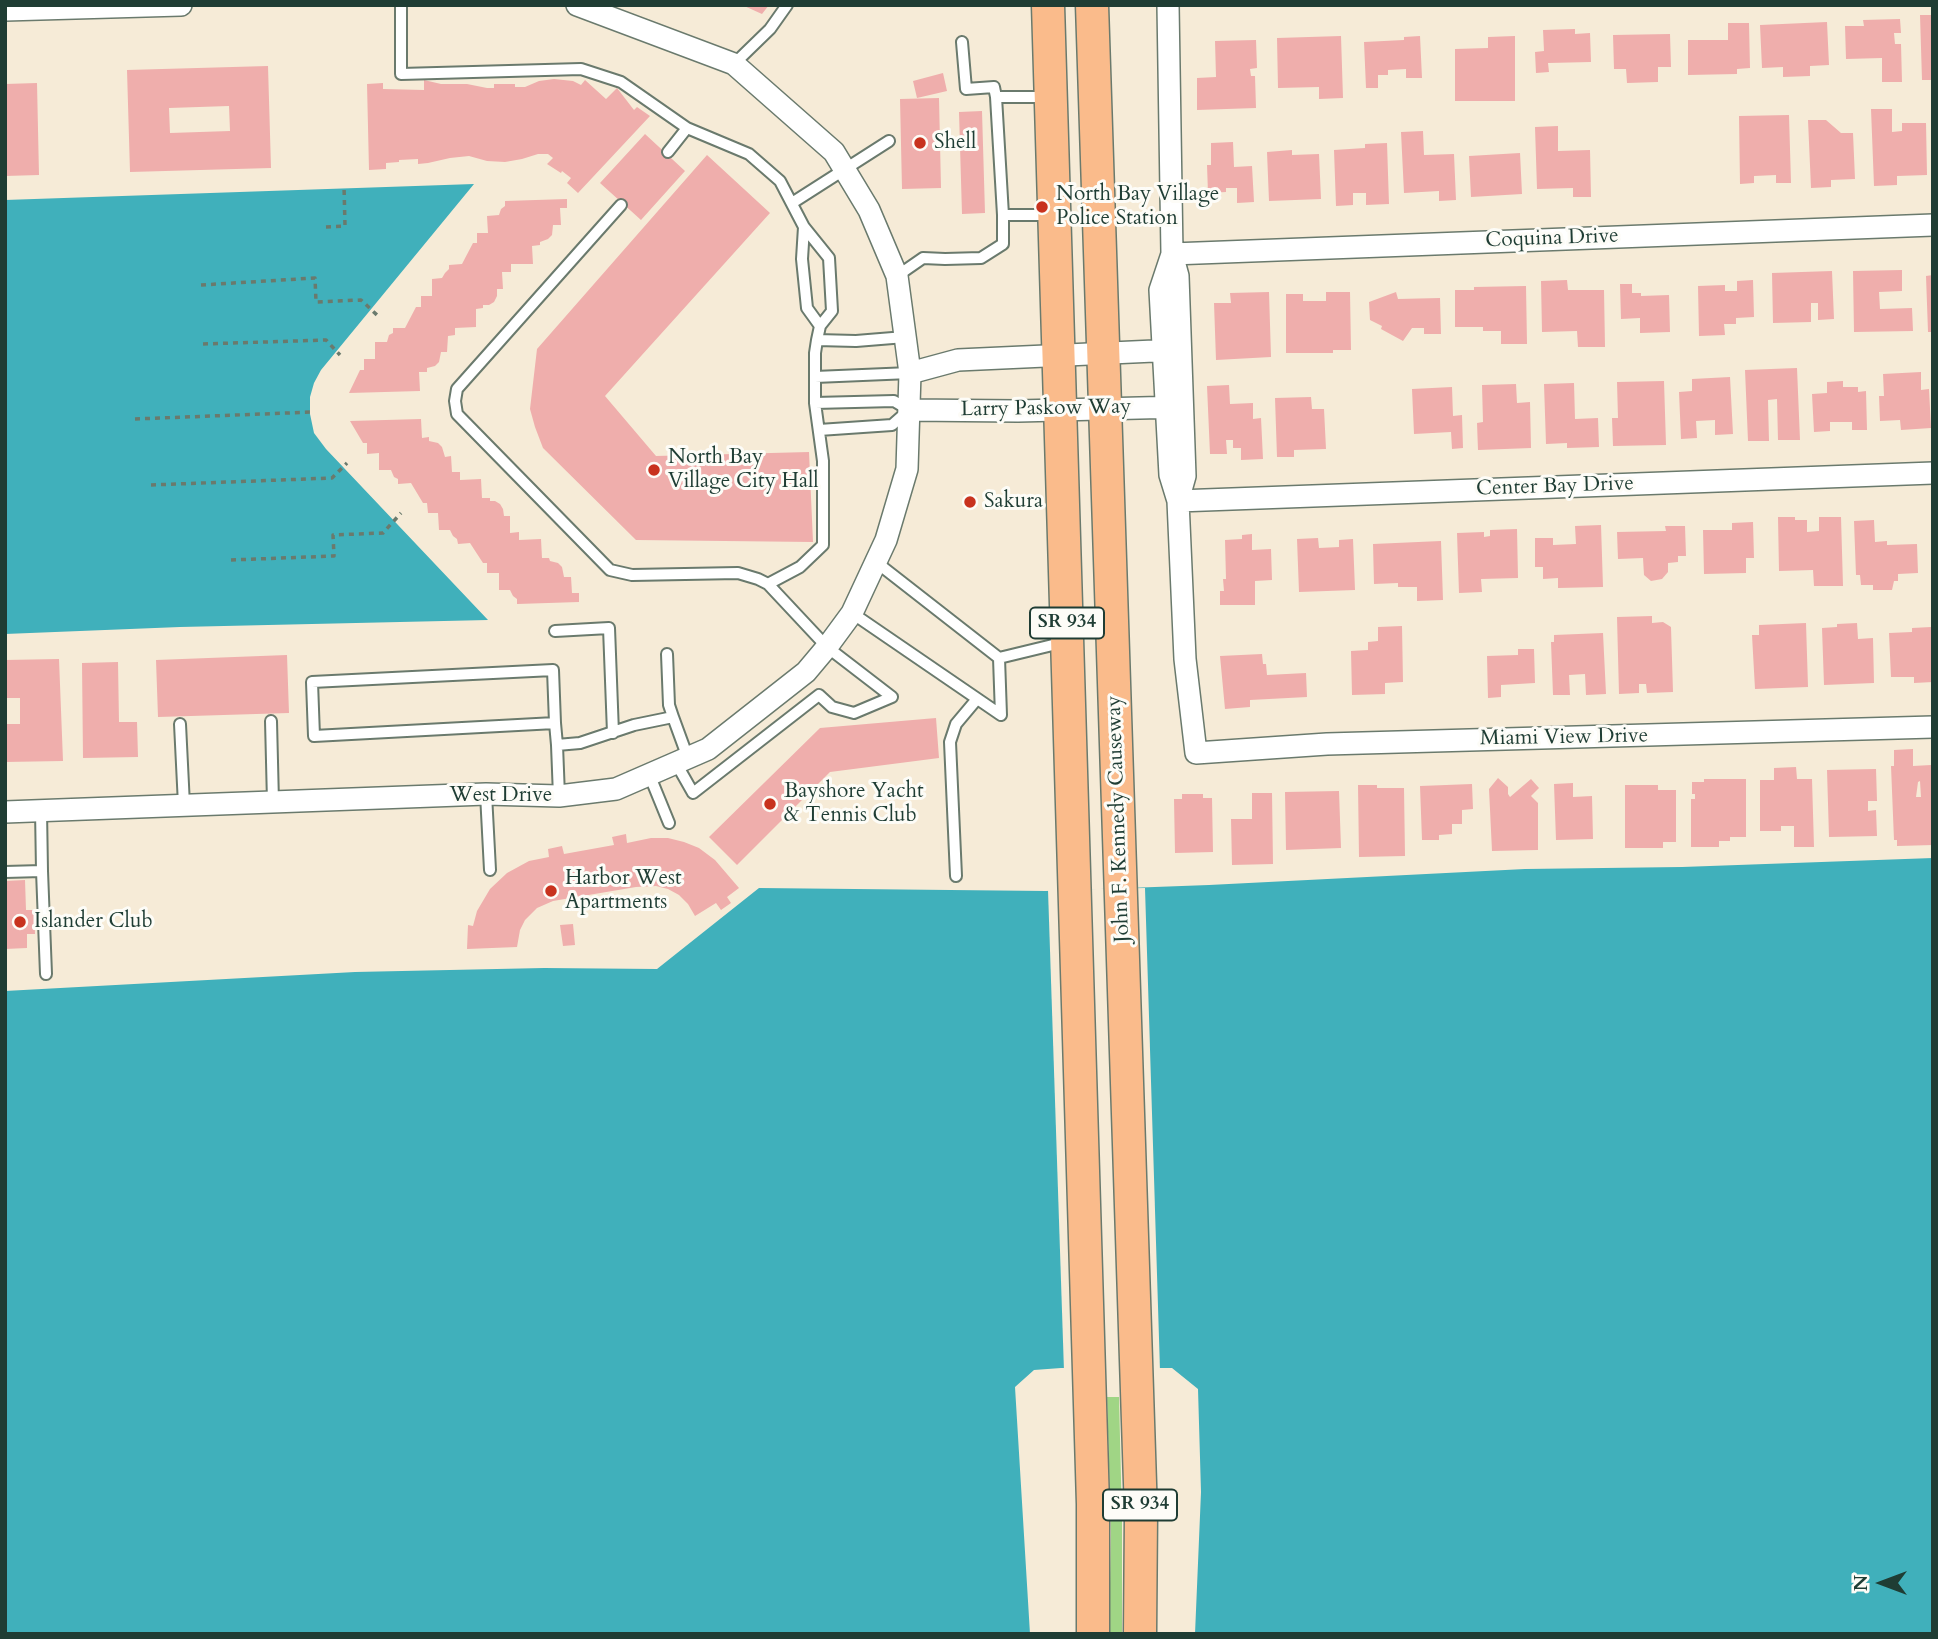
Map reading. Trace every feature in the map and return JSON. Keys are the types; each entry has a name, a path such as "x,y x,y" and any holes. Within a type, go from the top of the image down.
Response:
{"main road":[{"name":"SR 934","path":"1048,5 1093,1504 1093,1634"},
{"name":"John F. Kennedy Causeway","path":"1092,5 1136,1376 1140,1634"}],"street":[{"path":"5,10 181,5"},
{"path":"577,5 734,64 834,152 869,210 897,276 910,373 909,410"},
{"path":"1168,5 1172,254 1178,276 1172,350 1174,407 1185,476 1178,501"},
{"name":"Coquina Drive","path":"1172,254 1933,225"},
{"path":"910,373 958,360 1172,350"},
{"name":"Larry Paskow Way","path":"909,410 1174,407"},
{"name":"West Drive","path":"5,812 486,794 559,796 615,789 708,750 806,672 852,613 886,540 907,469 909,410"},
{"name":"Center Bay Drive","path":"1178,501 1933,473"},
{"name":"Miami View Drive","path":"1178,501 1185,659 1196,753 1327,744 1933,727"}],"lane":[{"path":"401,5 401,74 581,68 621,82 687,128 749,154 780,181 804,227 829,258 832,311 820,326 814,353 815,403 822,461 823,545 800,567 768,584"},
{"path":"734,64 770,29 787,5"},
{"path":"897,276 923,258 981,258 1003,244 996,97 994,88 966,89 962,42"},
{"path":"996,97 1051,97"},
{"path":"668,152 687,128"},
{"path":"792,203 889,141"},
{"path":"621,205 457,389 457,414 610,570 632,575 738,573 758,579 768,584 827,647 892,697 854,713 832,707 819,695 693,793 682,761 669,705 667,654"},
{"path":"1003,215 1055,215"},
{"path":"804,227 802,259 807,308 820,326"},
{"path":"817,340 856,341 905,337"},
{"path":"814,377 910,373"},
{"path":"815,403 894,401 909,410 892,425 819,430"},
{"path":"876,562 999,658"},
{"path":"852,613 1001,715 999,658"},
{"path":"555,631 609,628 613,733"},
{"path":"999,658 1068,642"},
{"path":"555,723 314,736 312,682 553,670 559,796"},
{"path":"956,876 950,742 956,724 977,699"},
{"path":"556,745 580,743 673,717"},
{"path":"271,721 273,802"},
{"path":"180,724 184,805"},
{"path":"649,774 669,823"},
{"path":"486,794 490,870"},
{"path":"41,810 46,974"},
{"path":"5,872 42,871"}],"path":[{"path":"326,227 345,226 344,186"},
{"path":"201,285 315,278 316,302 361,300 377,314"},
{"path":"203,344 326,340 341,355"},
{"path":"135,419 313,412"},
{"path":"151,485 332,478 347,463"},
{"path":"230,560 334,556 334,535 383,533 401,513"}],"green space":[{"path":"1107,1397 1119,1397 1122,1634 1109,1634 1111,1533"}],"water":[{"path":"474,184 321,370 310,397 310,414 314,433 326,449 488,620 5,634 5,200"},
{"path":"1933,858 1933,1634 1195,1634 1201,1492 1198,1389 1172,1368 1061,1368 1034,1370 1015,1387 1030,1634 5,1634 5,991 355,972 544,968 657,969 759,888 1046,891 1525,869 1682,867"}],"pier":[{"path":"1145,888 1160,1371 1064,1371 1048,890"}],"building":[{"path":"742,5 769,5 762,14"},
{"path":"1920,15 1933,15 1933,80 1922,80"},
{"path":"1900,19 1901,33 1894,33 1895,44 1901,44 1902,82 1882,82 1882,58 1846,59 1845,26 1864,26 1863,20"},
{"path":"1827,22 1829,65 1810,66 1810,76 1783,77 1783,67 1762,68 1760,25"},
{"path":"1728,23 1749,23 1750,68 1737,69 1737,74 1688,75 1688,40 1728,40"},
{"path":"1575,29 1575,34 1590,33 1591,62 1548,63 1549,72 1536,73 1535,52 1544,51 1543,30"},
{"path":"1670,34 1671,67 1658,67 1658,82 1627,83 1626,69 1614,69 1613,35"},
{"path":"1341,36 1343,98 1319,99 1319,87 1278,88 1277,38"},
{"path":"1420,36 1422,78 1406,78 1406,69 1388,70 1388,75 1378,75 1378,88 1366,88 1364,42 1404,40 1404,37"},
{"path":"1515,36 1515,101 1455,101 1455,49 1488,48 1488,37"},
{"path":"1256,40 1257,68 1250,69 1251,76 1255,76 1256,108 1197,110 1197,78 1216,77 1215,41"},
{"path":"268,66 271,168 130,172 127,70","holes":["229,106 230,131 170,133 169,108"]},
{"path":"943,73 947,91 917,98 913,81"},
{"path":"554,79 573,81 581,85 585,80 606,99 617,88 634,110 637,107 650,116 578,193 567,183 571,178 547,164 553,158 548,154 505,162 469,156 418,164 418,159 399,160 386,163 386,169 369,170 367,84 383,83 383,89 424,90 424,80 494,88 494,84 525,87"},
{"path":"37,83 39,175 5,176 5,84"},
{"name":"Shell","path":"939,98 941,188 902,189 900,99"},
{"path":"1871,109 1892,109 1892,132 1902,131 1902,123 1926,123 1927,175 1897,176 1897,185 1874,186"},
{"name":"Shell","path":"982,111 985,213 962,214 959,112"},
{"path":"1789,115 1791,183 1776,183 1776,175 1754,176 1754,183 1740,184 1739,116"},
{"path":"1808,120 1826,120 1841,133 1853,133 1855,179 1831,180 1831,187 1811,188"},
{"path":"1558,126 1558,151 1590,150 1591,197 1573,197 1573,188 1537,189 1535,127"},
{"path":"1423,131 1424,155 1454,154 1456,200 1439,201 1439,191 1404,193 1401,132"},
{"path":"645,134 685,171 641,220 600,183"},
{"path":"1233,142 1234,167 1252,166 1254,202 1237,203 1237,188 1208,193 1207,165 1211,165 1211,143"},
{"path":"1387,143 1389,204 1366,205 1366,193 1353,193 1353,205 1336,206 1334,150"},
{"path":"1292,150 1292,155 1319,154 1321,199 1269,201 1267,152"},
{"path":"1520,153 1522,194 1471,197 1469,156"},
{"path":"707,155 770,213 605,396 656,456 809,452 813,542 636,540 543,448 530,409 537,349"},
{"path":"567,199 567,208 560,208 561,225 553,225 552,235 548,239 540,242 540,245 532,246 533,264 511,264 511,272 502,272 503,289 497,289 494,302 476,309 476,327 455,328 455,335 448,336 447,352 441,352 439,362 427,368 427,372 419,372 420,391 349,393 360,370 364,370 364,359 375,359 375,342 387,342 393,328 405,328 416,307 421,307 421,296 432,296 432,279 442,278 449,265 462,264 473,243 477,243 477,233 488,233 487,216 499,215 505,201"},
{"path":"1902,270 1902,291 1879,292 1880,309 1912,308 1913,331 1854,332 1853,271"},
{"path":"1832,271 1834,319 1818,320 1818,303 1811,303 1811,322 1773,323 1772,273"},
{"path":"1933,275 1933,332 1928,332 1926,276"},
{"path":"1567,280 1568,290 1604,290 1605,347 1578,347 1577,331 1542,332 1541,281"},
{"path":"1753,280 1754,317 1736,318 1736,324 1724,324 1725,335 1699,336 1698,286 1725,285 1725,291 1737,291 1737,281"},
{"path":"1620,284 1632,284 1632,293 1641,293 1641,296 1669,295 1670,332 1640,333 1640,318 1621,319"},
{"path":"1526,286 1527,344 1501,344 1501,331 1483,331 1483,327 1455,327 1455,290"},
{"path":"1269,292 1271,357 1216,360 1214,303 1231,303 1230,293"},
{"path":"1326,292 1350,292 1351,350 1333,350 1333,353 1286,353 1286,294 1303,294 1303,301 1326,301"},
{"path":"1396,292 1398,299 1440,298 1441,334 1424,334 1424,328 1412,328 1403,341 1370,320 1369,302"},
{"path":"1797,368 1800,440 1778,440 1777,399 1768,400 1769,441 1748,441 1745,370"},
{"path":"1921,372 1921,390 1929,389 1931,428 1901,430 1900,420 1880,421 1879,396 1884,396 1883,374"},
{"path":"1730,377 1733,434 1715,435 1715,420 1696,421 1697,438 1681,439 1679,392 1692,391 1692,379"},
{"path":"1664,381 1666,445 1613,446 1612,418 1618,418 1617,382"},
{"path":"1843,381 1843,387 1858,387 1858,392 1866,391 1867,430 1852,430 1852,422 1830,422 1830,431 1814,432 1812,394 1827,393 1827,382"},
{"path":"1574,383 1575,419 1598,418 1599,447 1567,448 1567,443 1546,444 1544,384"},
{"path":"1516,384 1517,403 1530,402 1531,448 1478,450 1477,423 1483,422 1482,385"},
{"path":"1229,385 1230,404 1253,403 1253,419 1261,418 1263,459 1241,460 1241,448 1233,448 1233,440 1226,440 1227,454 1210,454 1207,386"},
{"path":"1452,387 1453,416 1462,415 1463,448 1452,449 1451,432 1414,434 1412,389"},
{"path":"1311,397 1312,409 1324,409 1326,449 1294,450 1294,457 1277,457 1275,398"},
{"path":"421,419 422,438 429,437 429,441 442,447 445,457 451,456 452,472 460,472 460,480 481,479 482,498 490,498 490,501 500,504 504,516 510,516 510,533 519,532 519,540 541,539 542,558 558,563 562,567 564,577 571,577 572,593 579,593 579,602 517,604 517,599 510,590 499,590 499,573 487,573 487,563 483,563 470,543 458,544 450,530 439,530 438,513 428,513 427,503 423,503 411,483 398,484 398,479 391,470 379,470 379,453 367,454 367,443 363,443 350,421"},
{"path":"1778,517 1807,520 1807,532 1819,531 1819,517 1841,517 1843,586 1814,586 1813,570 1779,571"},
{"path":"1874,520 1875,542 1887,541 1887,545 1917,544 1918,573 1898,574 1898,581 1894,581 1892,590 1873,590 1873,585 1861,585 1860,575 1856,575 1854,521"},
{"path":"1753,522 1754,558 1746,558 1746,573 1704,574 1703,530 1732,530 1732,523"},
{"path":"1601,525 1603,587 1558,588 1558,578 1543,579 1543,567 1535,567 1535,538 1553,538 1553,545 1576,544 1575,526"},
{"path":"1665,526 1685,526 1686,556 1678,556 1678,562 1668,563 1668,572 1662,579 1651,581 1644,575 1643,558 1618,559 1617,532 1666,531"},
{"path":"1517,529 1518,578 1481,579 1482,592 1459,593 1457,533 1484,532 1484,537 1490,536 1490,530"},
{"path":"1252,534 1252,550 1271,549 1272,580 1255,581 1255,605 1220,605 1220,591 1224,591 1223,579 1226,579 1225,540 1242,539 1242,535"},
{"path":"1318,538 1319,548 1339,547 1339,540 1353,539 1355,590 1299,592 1297,539"},
{"path":"1441,541 1443,600 1417,601 1417,587 1398,587 1398,583 1374,584 1373,544"},
{"path":"1652,616 1652,623 1663,622 1671,627 1673,692 1647,693 1646,684 1639,684 1639,693 1619,694 1617,617"},
{"path":"1806,623 1808,687 1755,689 1752,635 1759,635 1759,625"},
{"path":"1857,623 1858,639 1873,638 1874,683 1824,685 1822,628"},
{"path":"1402,626 1403,682 1385,683 1385,694 1352,695 1351,651 1368,650 1368,642 1378,641 1378,627"},
{"path":"1931,627 1933,682 1914,683 1914,677 1891,677 1889,633 1912,632 1912,628"},
{"path":"1603,633 1606,694 1586,695 1585,674 1569,675 1570,695 1553,695 1551,642 1554,642 1554,635"},
{"path":"1518,649 1534,649 1535,683 1501,685 1501,697 1488,698 1487,656 1518,655"},
{"path":"1262,654 1267,675 1306,673 1307,697 1250,700 1250,707 1225,709 1220,656"},
{"path":"287,655 289,713 158,717 156,660"},
{"path":"59,659 63,761 5,762 5,724 20,724 20,698 5,698 5,660"},
{"path":"118,662 119,722 137,722 138,757 83,758 82,663"},
{"name":"Bayshore Yacht & Tennis Club","path":"936,718 939,758 830,772 737,865 709,837 820,728"},
{"path":"1913,749 1913,766 1931,765 1933,845 1897,846 1897,840 1894,840 1891,766 1894,766 1894,750","holes":["1920,781 1921,797 1916,797"]},
{"path":"1796,767 1797,779 1812,779 1814,847 1794,847 1794,826 1781,826 1781,831 1760,831 1760,780 1774,780 1774,768"},
{"path":"1876,769 1877,801 1868,801 1868,811 1876,810 1877,836 1829,837 1827,770"},
{"path":"1498,778 1508,787 1510,797 1531,779 1539,788 1531,796 1538,803 1538,850 1492,851 1489,789"},
{"path":"1704,779 1746,779 1746,837 1730,837 1730,841 1719,841 1719,847 1691,847 1691,799 1695,799 1692,782 1704,782"},
{"path":"1573,783 1573,797 1592,796 1593,839 1556,840 1554,784"},
{"path":"1472,784 1473,809 1462,810 1462,824 1452,824 1452,834 1439,835 1439,840 1422,840 1420,786"},
{"path":"1358,785 1404,788 1405,856 1359,857"},
{"path":"1625,785 1658,785 1658,790 1676,790 1676,842 1663,842 1663,848 1625,848"},
{"path":"1339,791 1341,848 1286,850 1285,792"},
{"path":"1252,793 1272,793 1273,864 1232,865 1231,819 1252,819"},
{"path":"1182,794 1203,794 1203,798 1212,798 1213,852 1175,853 1174,799 1182,799"},
{"name":"Harbor West Apartments","path":"626,834 627,843 668,838 699,848 715,860 739,888 727,897 731,903 721,910 716,903 695,916 679,895 656,886 553,901 537,908 525,920 517,947 467,949 468,925 473,926 477,911 490,889 507,873 529,861 549,857 548,849 562,846 564,854 614,845 612,837"},
{"name":"Islander Club","path":"25,880 26,910 34,910 35,934 27,934 27,948 5,949 5,881"},
{"path":"573,924 575,945 563,946 560,925"}],"place":[{"name":"Shell","path":"920,143"},
{"name":"North Bay Village Police Station","path":"1042,207"},
{"name":"North Bay Village City Hall","path":"654,470"},
{"name":"Sakura","path":"970,502"},
{"name":"Bayshore Yacht & Tennis Club","path":"770,804"},
{"name":"Harbor West Apartments","path":"551,891"},
{"name":"Islander Club","path":"20,922"}]}
